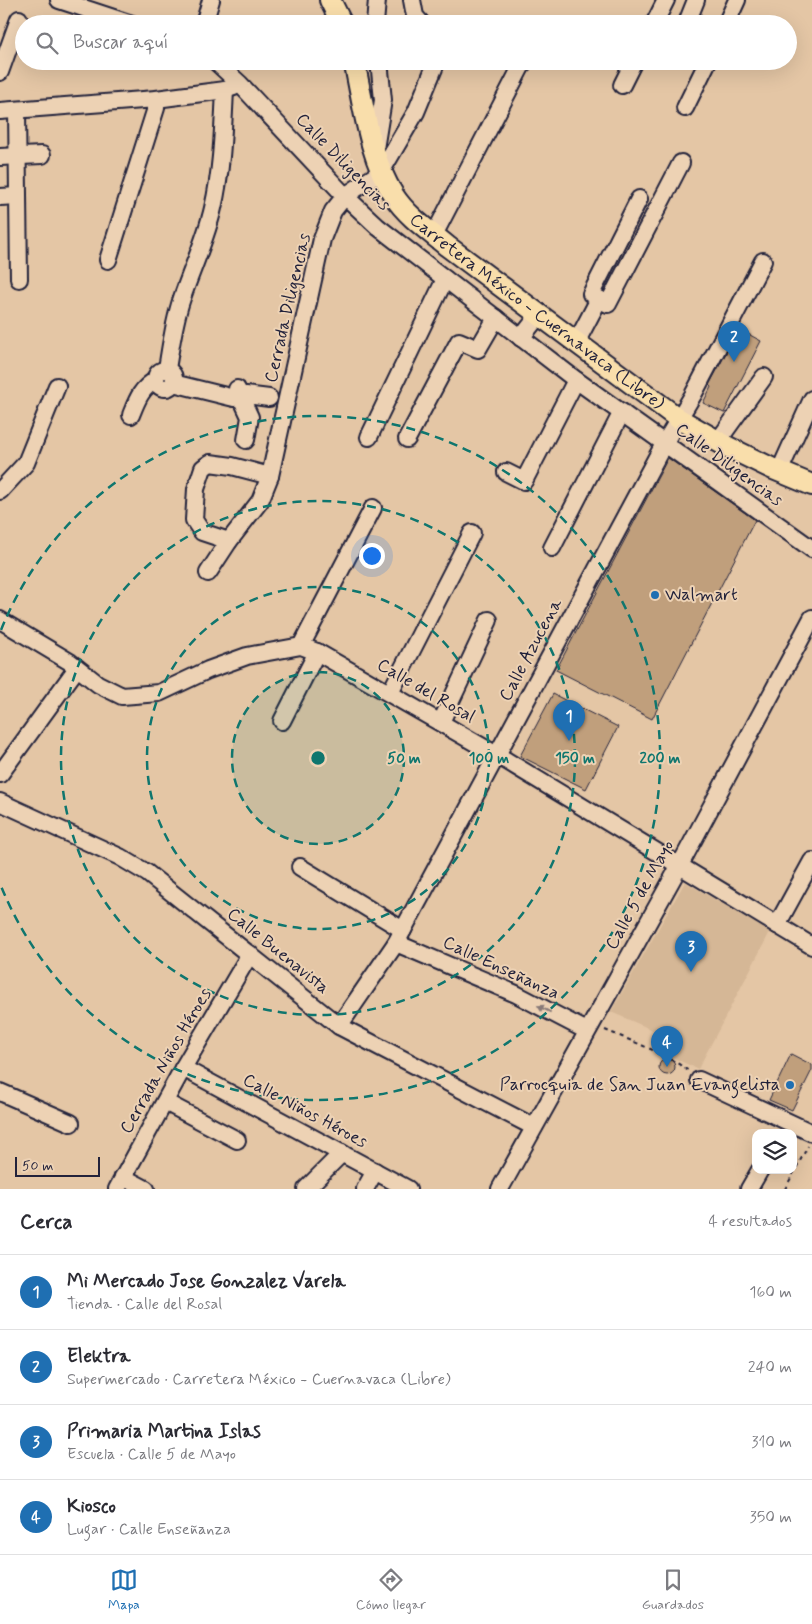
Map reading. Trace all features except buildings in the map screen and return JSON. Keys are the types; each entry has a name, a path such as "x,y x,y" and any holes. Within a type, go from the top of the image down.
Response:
{"main road":[{"path":"330,0 338,15"},
{"name":"Carretera México - Cuernavaca (Libre)","path":"356,70 378,163 395,197 434,236 679,419 779,472 812,485"}],"street":[{"path":"58,0 104,15"},
{"path":"207,15 212,0"},
{"path":"376,15 377,0"},
{"path":"412,0 415,15"},
{"path":"658,15 666,0"},
{"path":"690,15 696,0"},
{"path":"730,15 737,0"},
{"path":"0,72 15,30"},
{"name":"Calle Diligencias","path":"221,70 233,87 378,227 576,380 812,549"},
{"path":"378,163 383,100 380,70"},
{"path":"378,163 416,112 433,70"},
{"path":"434,236 519,70"},
{"path":"622,85 630,70"},
{"path":"685,108 704,70"},
{"path":"0,111 156,99 233,87 213,207 206,234 181,299 174,325 168,377"},
{"path":"108,260 156,108 156,99"},
{"path":"17,110 19,279"},
{"path":"0,156 42,155"},
{"path":"638,199 591,294 608,304 681,162"},
{"name":"Cerrada Diligencias","path":"208,573 229,541 260,501 270,476 322,240 333,211 345,196 378,163"},
{"path":"0,197 18,196"},
{"name":"Calle Azucena","path":"339,1026 400,936 665,442 693,395 763,261"},
{"path":"369,437 445,280"},
{"path":"576,343 599,299"},
{"path":"522,338 539,315"},
{"path":"407,439 460,340 478,349 496,318"},
{"path":"718,441 764,376"},
{"path":"131,415 140,394 147,385 168,377 269,398"},
{"path":"506,472 524,481 576,380"},
{"path":"0,491 26,463 57,386"},
{"path":"241,393 250,417 246,440"},
{"path":"779,472 812,399"},
{"path":"552,548 622,412"},
{"path":"229,541 202,532 194,520 196,489 203,468 210,463 232,466 270,476"},
{"path":"301,646 373,508"},
{"path":"390,693 472,533"},
{"name":"Calle 5 de Mayo","path":"500,1189 680,865 812,618"},
{"name":"Calle del Rosal","path":"0,620 77,668 98,684 122,696 159,693 208,670 247,656 301,646 318,652 441,722 812,946"},
{"path":"441,722 489,620"},
{"path":"282,721 318,652"},
{"path":"2,767 77,668"},
{"name":"Calle Buenavista","path":"0,802 120,857 147,873 339,1026 534,1127"},
{"path":"777,925 812,861"},
{"name":"Calle Enseñanza","path":"300,867 400,936 589,1028"},
{"name":"Cerrada Niños Héroes","path":"120,1183 183,1068 250,954"},
{"name":"Calle Niños Héroes","path":"183,1068 408,1189"},
{"path":"699,1080 785,1127 811,1138"},
{"path":"0,1092 71,1123"},
{"path":"164,1102 237,1140"},
{"path":"306,1189 342,1153"},
{"path":"364,1189 375,1171"},
{"path":"749,1189 758,1174"},
{"path":"120,1183 146,1189"}],"path":[{"path":"589,1028 642,1045 676,1062 699,1080"},
{"path":"785,1189 811,1138"}],"shaded area":[{"path":"685,882 770,932 698,1069 663,1053 669,1037 611,1012"}],"place":[{"name":"Elektra","path":"734,362"},
{"name":"Walmart","path":"655,595"},
{"name":"Mi Mercado Jose Gonzalez Varela","path":"569,741"},
{"name":"Primaria Martina Islas","path":"691,972"},
{"name":"Kiosco","path":"667,1067"},
{"name":"Parrocquia de San Juan Evangelista","path":"790,1085"}]}
